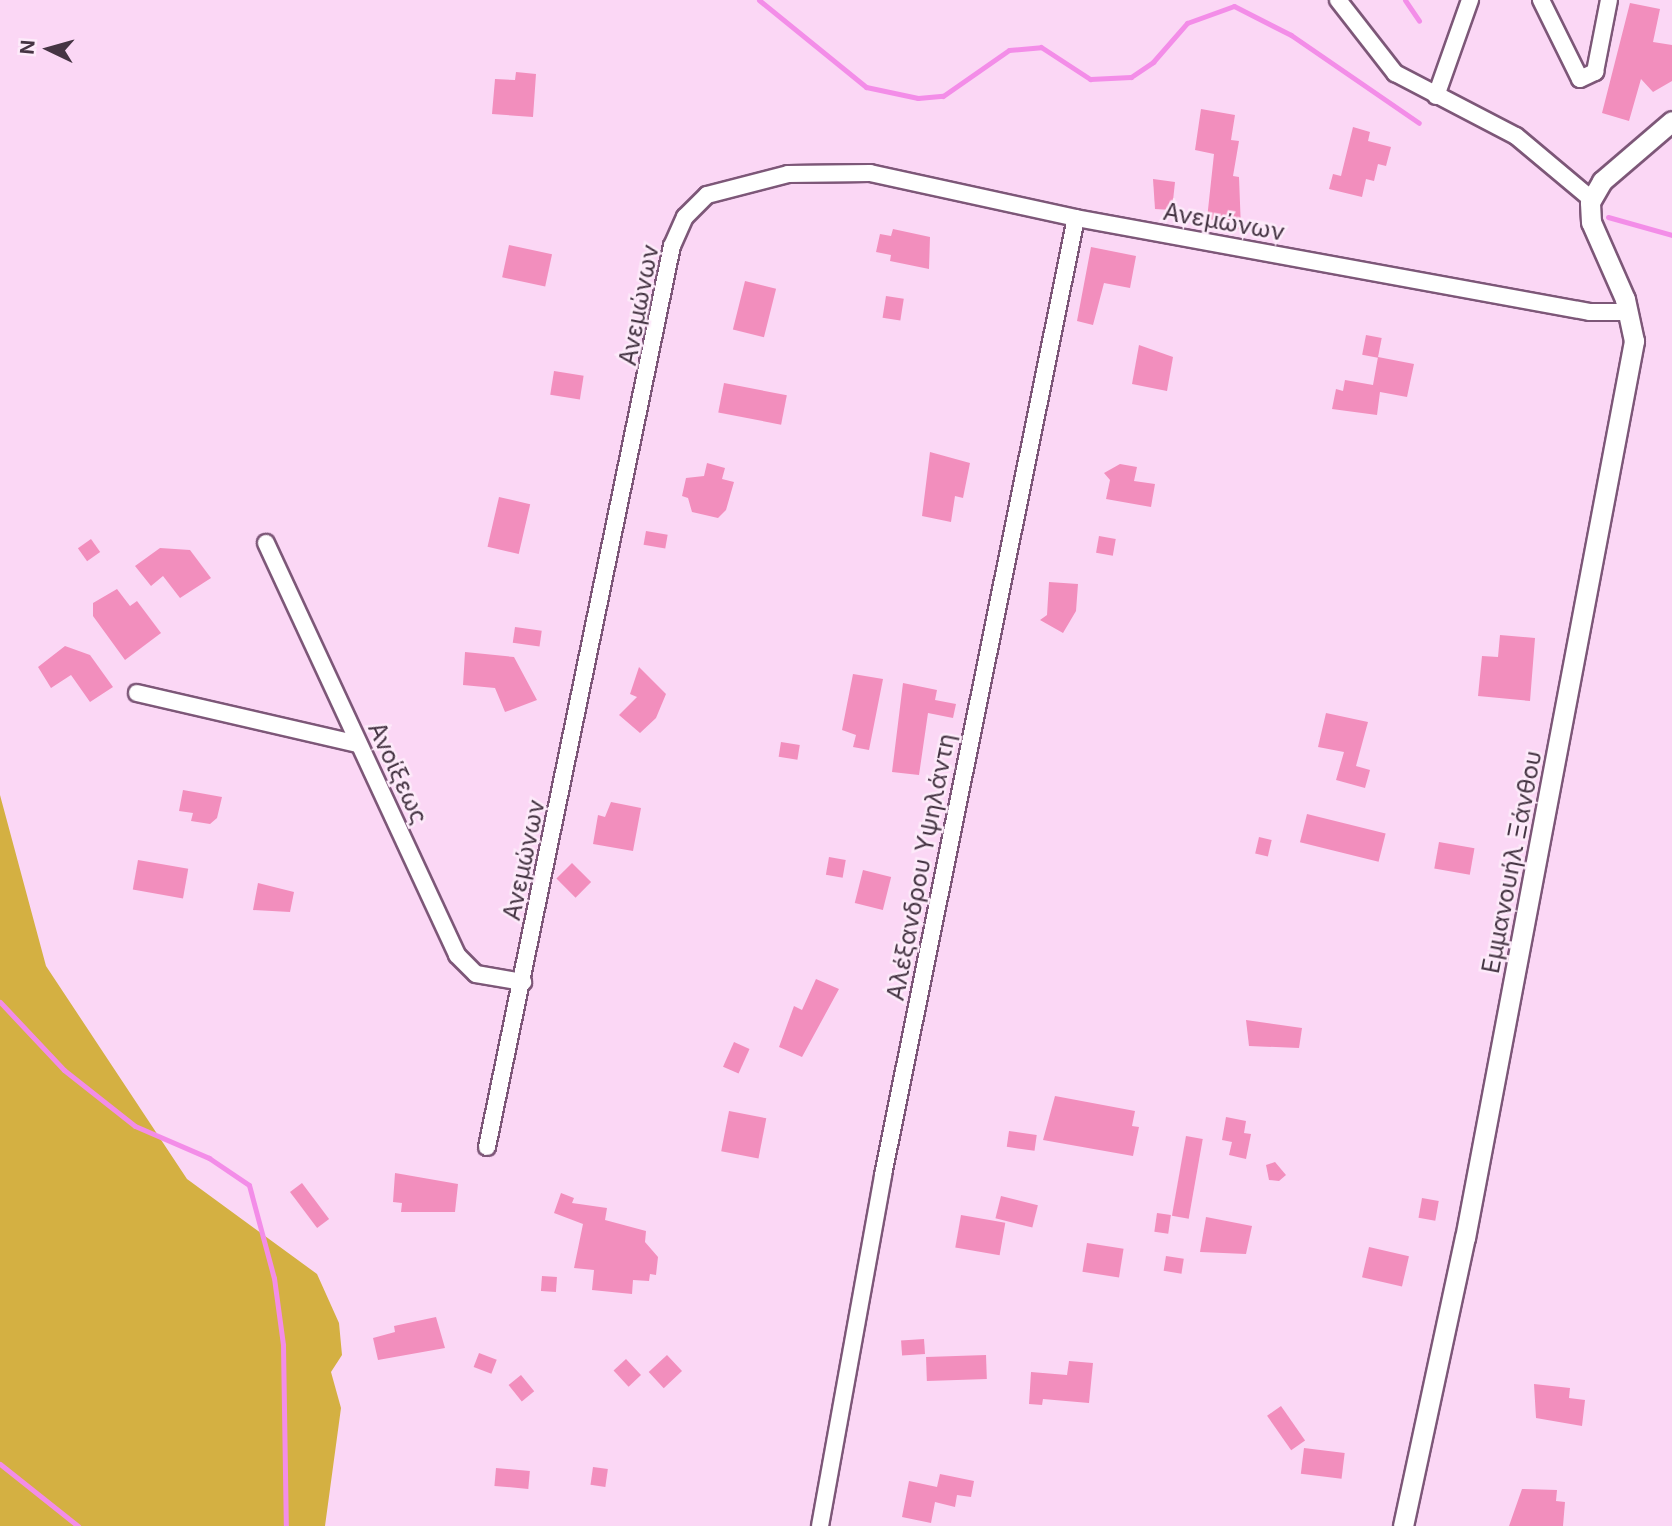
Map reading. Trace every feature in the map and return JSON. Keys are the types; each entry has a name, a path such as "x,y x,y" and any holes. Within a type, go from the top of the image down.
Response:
{"street":[{"path":"1338,0 1380,61 1436,96 1516,136 1590,205 1602,181 1672,121"},
{"path":"1436,96 1470,0"},
{"path":"1541,0 1576,76 1595,72 1609,0"},
{"name":"Ανεμώνων","path":"487,1147 672,246 690,210 707,195 740,183 843,171 1076,218 1590,312 1629,312"},
{"name":"Εμμανουήλ Ξάνθου","path":"1403,1526 1465,1238 1593,570 1634,341 1629,312 1590,205"},
{"name":"Αλέξανδρου Υψηλάντη","path":"820,1526 883,1175 1076,218"},
{"name":"Ανοίξεως","path":"266,543 461,962 476,974 523,982"},
{"path":"137,693 358,744"}],"shaded area":[{"path":"0,795 46,966 187,1179 317,1274 339,1323 342,1355 331,1372 341,1408 325,1526 0,1526"}],"building":[{"path":"1630,3 1660,9 1653,42 1672,45 1672,81 1653,92 1641,79 1629,121 1602,113"},
{"path":"516,72 536,74 533,117 492,114 495,79 515,80"},
{"path":"1201,109 1235,115 1231,140 1239,141 1233,176 1239,177 1241,229 1228,230 1228,222 1207,219 1214,154 1195,150"},
{"path":"1353,127 1370,132 1368,141 1391,147 1386,166 1378,164 1374,181 1366,179 1362,197 1329,189 1333,174 1341,176"},
{"path":"1153,179 1175,182 1172,210 1155,209"},
{"path":"893,229 930,237 929,269 890,261 891,255 876,252 880,234 891,236"},
{"path":"509,245 552,254 545,286 502,277"},
{"path":"1091,247 1136,256 1130,288 1104,283 1093,325 1077,321"},
{"path":"745,281 776,289 764,337 733,330"},
{"path":"886,296 904,299 900,321 883,318"},
{"path":"1366,335 1382,338 1378,358 1362,355"},
{"path":"1139,345 1173,357 1167,391 1132,384"},
{"path":"1378,357 1414,364 1407,397 1380,392 1377,415 1332,409 1336,389 1343,391 1345,380 1373,385"},
{"path":"554,371 584,376 580,399 550,395"},
{"path":"724,383 787,395 781,425 718,412"},
{"path":"930,452 970,463 963,498 955,496 951,522 922,516"},
{"path":"707,463 725,468 722,479 734,482 726,510 718,518 692,512 688,498 682,496 686,478 704,476"},
{"path":"1120,464 1137,467 1134,481 1155,484 1151,507 1106,499 1110,480 1104,473"},
{"path":"499,497 530,504 519,554 488,547"},
{"path":"646,531 668,535 665,549 644,545"},
{"path":"1099,536 1116,539 1113,556 1096,553"},
{"path":"91,539 100,552 87,561 78,548"},
{"path":"160,548 190,550 211,578 180,598 163,576 151,586 135,566"},
{"path":"1049,582 1078,584 1076,611 1063,633 1040,620 1047,615"},
{"path":"117,589 130,606 137,601 161,633 125,660 93,616 93,603"},
{"path":"515,627 542,631 540,647 513,643"},
{"path":"1500,635 1535,638 1530,701 1478,696 1482,656 1498,657"},
{"path":"65,646 90,655 113,687 90,702 71,675 51,688 38,667"},
{"path":"465,652 514,657 537,700 505,712 495,688 463,685"},
{"path":"639,667 666,694 656,718 640,733 619,715 637,697 630,694"},
{"path":"853,674 883,679 869,750 853,747 856,735 842,730"},
{"path":"903,683 937,690 935,700 956,704 953,718 928,713 919,775 892,772"},
{"path":"1326,713 1368,722 1356,766 1370,770 1365,788 1336,780 1344,752 1318,747"},
{"path":"781,742 800,745 797,760 779,757"},
{"path":"183,790 222,797 217,818 210,824 191,821 193,813 179,811"},
{"path":"611,802 641,808 633,851 593,844 598,815 605,817"},
{"path":"1307,814 1386,834 1379,862 1300,842"},
{"path":"1259,837 1272,840 1268,856 1255,854"},
{"path":"1439,842 1474,848 1470,875 1434,869"},
{"path":"829,857 846,860 843,878 826,875"},
{"path":"138,860 188,869 183,898 133,890"},
{"path":"572,863 591,882 576,898 556,879"},
{"path":"863,870 891,877 883,910 855,903"},
{"path":"258,883 294,892 290,912 253,910"},
{"path":"816,979 839,989 802,1057 779,1047 794,1006 802,1010"},
{"path":"1246,1020 1302,1028 1299,1048 1249,1046"},
{"path":"734,1042 750,1049 739,1074 723,1067"},
{"path":"1055,1096 1135,1111 1132,1126 1139,1127 1133,1156 1043,1140"},
{"path":"729,1111 766,1118 758,1158 721,1151"},
{"path":"1226,1117 1246,1121 1244,1133 1251,1134 1246,1159 1229,1155 1232,1142 1222,1140"},
{"path":"1009,1131 1037,1135 1035,1151 1007,1147"},
{"path":"1186,1136 1203,1139 1189,1219 1172,1216"},
{"path":"1275,1162 1286,1175 1279,1181 1269,1180 1266,1165"},
{"path":"395,1173 458,1184 455,1212 401,1212 402,1203 393,1202"},
{"path":"302,1183 329,1219 317,1228 290,1192"},
{"path":"561,1193 574,1198 572,1203 607,1208 605,1220 646,1231 645,1242 658,1257 656,1275 650,1274 649,1281 633,1280 632,1294 592,1290 594,1270 574,1268 583,1224 554,1213"},
{"path":"1001,1196 1038,1205 1032,1228 995,1218"},
{"path":"1422,1198 1439,1201 1435,1221 1419,1218"},
{"path":"1157,1213 1171,1215 1168,1234 1154,1232"},
{"path":"961,1215 1005,1223 1000,1255 955,1247"},
{"path":"1206,1217 1252,1226 1246,1254 1200,1252"},
{"path":"1087,1243 1124,1249 1119,1277 1082,1272"},
{"path":"1369,1247 1409,1256 1402,1286 1362,1277"},
{"path":"1166,1256 1184,1259 1181,1274 1164,1271"},
{"path":"542,1276 557,1277 556,1292 541,1291"},
{"path":"436,1317 445,1348 378,1360 373,1338 395,1332 394,1326"},
{"path":"924,1339 925,1354 902,1356 901,1341"},
{"path":"479,1353 497,1360 491,1374 474,1367"},
{"path":"667,1355 682,1371 664,1388 649,1372"},
{"path":"986,1355 987,1379 927,1381 926,1357"},
{"path":"626,1359 641,1375 629,1387 614,1371"},
{"path":"1069,1361 1093,1363 1089,1403 1043,1399 1042,1405 1029,1404 1031,1372 1067,1375"},
{"path":"521,1375 534,1391 522,1401 509,1385"},
{"path":"1534,1384 1570,1388 1569,1398 1585,1400 1582,1426 1536,1418"},
{"path":"1281,1406 1305,1440 1291,1450 1267,1416"},
{"path":"1304,1448 1345,1453 1342,1479 1301,1474"},
{"path":"593,1467 608,1469 605,1487 590,1485"},
{"path":"496,1468 530,1471 528,1489 494,1486"},
{"path":"940,1474 974,1481 971,1497 957,1495 955,1507 935,1502 931,1523 902,1517 909,1481 937,1487"},
{"path":"1522,1489 1557,1490 1556,1501 1565,1502 1563,1526 1509,1526"}],"waterway":[{"path":"759,0 866,87 918,98 943,96 1009,50 1041,47 1090,79 1131,77 1153,62 1187,23 1234,6 1291,35 1419,123"},
{"path":"1405,0 1419,21"},
{"path":"1608,217 1672,235"},
{"path":"0,1002 64,1070 135,1126 209,1158 249,1185 274,1278 283,1345 286,1526"},
{"path":"0,1464 78,1526"}]}
